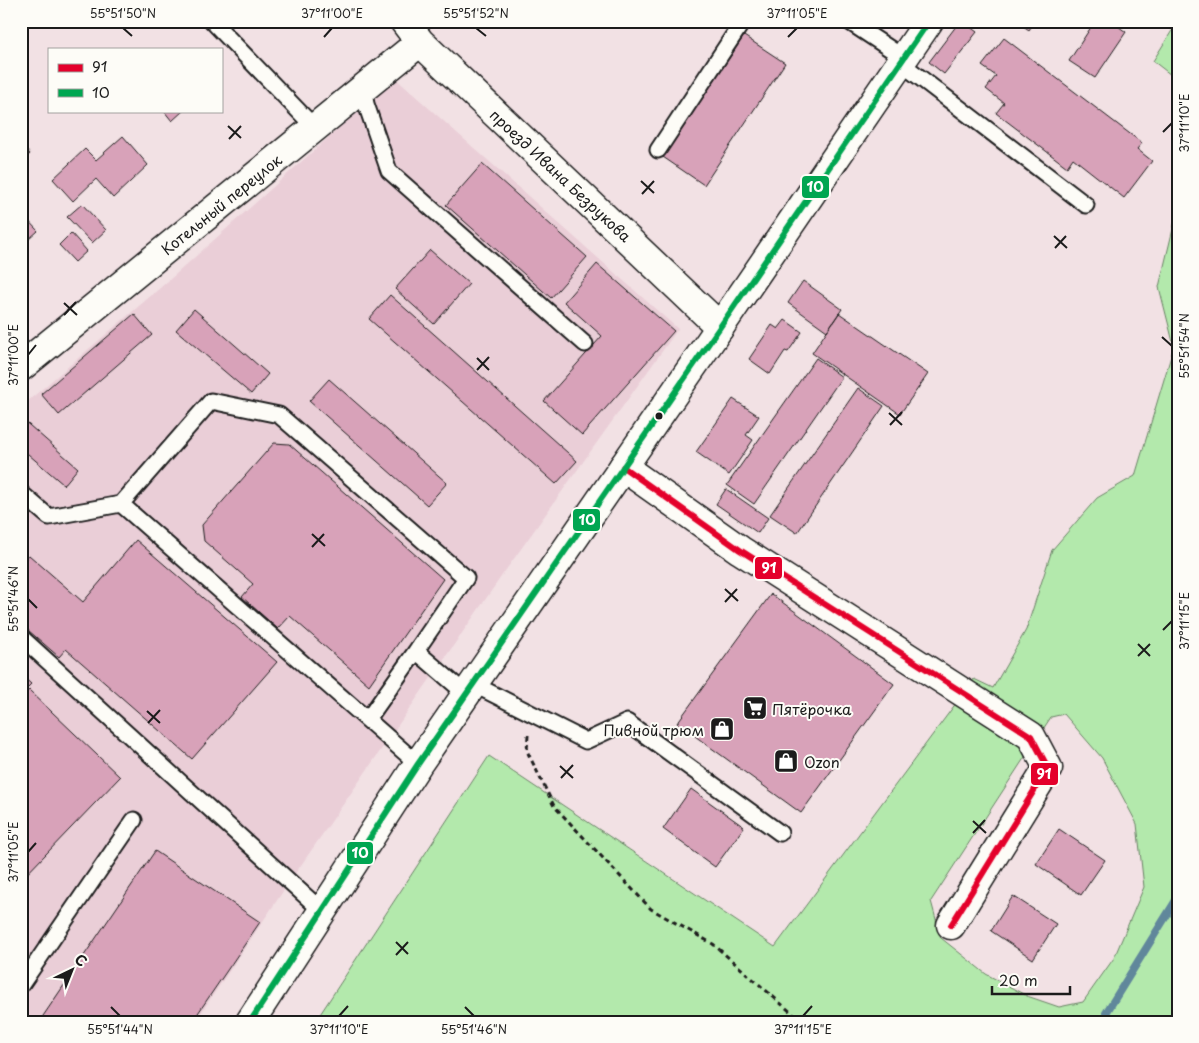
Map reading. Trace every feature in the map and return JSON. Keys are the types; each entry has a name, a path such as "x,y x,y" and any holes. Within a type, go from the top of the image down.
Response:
{"street":[{"path":"250,1022 418,764 929,21"},
{"name":"Котельный переулок","path":"21,367 363,88 415,29"},
{"name":"проезд Ивана Безрукова","path":"415,29 720,327"},
{"path":"623,467 740,550 1031,736 1048,768 951,925"}],"lane":[{"path":"212,21 315,128"},
{"path":"658,150 742,21"},
{"path":"848,21 902,60 1086,205"},
{"path":"363,88 366,104 389,171 585,344"},
{"path":"21,493 49,517 121,504 211,401 279,415 466,578 368,720"},
{"path":"121,504 418,764"},
{"path":"21,637 322,911"},
{"path":"416,651 470,689 528,712 586,741 627,722 780,833"},
{"path":"21,985 134,820"}],"path":[{"path":"528,712 527,751 554,806 651,909 713,944 802,1022"}],"shaded area":[{"path":"395,78 678,329 503,574 290,881 195,1022 21,1022 21,407 167,282"}],"green space":[{"path":"1178,21 1178,98 1171,75 1153,61"},
{"path":"1178,208 1178,1022 315,1022 489,756 775,947 974,679 993,688 1026,630 1052,550 1097,498 1135,476 1174,346 1159,287","holes":["1064,714 1102,758 1137,824 1144,887 1114,958 1083,1002 1059,1007 1027,996 986,974 941,938 931,901 1051,717"]}],"building":[{"path":"960,21 977,32 944,74 929,62"},
{"path":"1016,21 1035,21 1029,30"},
{"path":"1095,21 1111,21 1126,32 1095,78 1069,61"},
{"path":"744,36 785,63 704,185 663,157"},
{"path":"1004,38 1142,143 1137,149 1152,161 1124,198 1073,158 1067,167 996,113 1004,103 986,89 996,76 982,66"},
{"path":"165,112 182,112 172,121"},
{"path":"123,136 148,165 113,198 96,179 73,201 53,179 85,149 96,160"},
{"path":"21,144 30,154 21,162"},
{"path":"482,164 587,257 551,298 446,205"},
{"path":"82,204 106,230 92,243 67,217"},
{"path":"21,213 38,231 21,246"},
{"path":"71,233 87,251 75,262 59,245"},
{"path":"430,250 469,284 434,324 395,289"},
{"path":"597,264 674,331 582,435 544,401 602,336 564,302"},
{"path":"803,281 842,309 827,331 788,303"},
{"path":"390,295 577,461 556,484 369,319"},
{"path":"194,309 268,374 251,394 176,330"},
{"path":"839,313 928,374 900,414 812,353"},
{"path":"134,314 152,335 59,415 41,394"},
{"path":"785,320 802,332 788,352 785,351 770,374 749,359 772,325 778,329"},
{"path":"816,358 842,377 754,504 727,485"},
{"path":"329,379 447,483 427,505 309,401"},
{"path":"858,388 884,406 797,533 770,515"},
{"path":"733,399 759,416 746,435 753,440 729,475 696,452"},
{"path":"21,418 78,468 64,485 21,448"},
{"path":"274,443 289,444 443,579 369,685 290,616 278,629 242,597 253,584 204,541 202,525"},
{"path":"726,489 768,518 758,533 716,504"},
{"path":"136,540 277,662 192,759 66,649 59,657 21,624 21,564 29,555 83,602"},
{"path":"771,594 894,684 801,813 677,723"},
{"path":"21,675 31,684 21,694"},
{"path":"29,690 120,777 21,880 21,698"},
{"path":"691,789 744,827 715,867 663,829"},
{"path":"1059,829 1105,860 1081,895 1036,864"},
{"path":"155,851 260,922 192,1022 39,1022"},
{"path":"1013,896 1056,924 1033,959 991,931"}],"waterway":[{"path":"1111,1022 1106,1013 1178,897"}],"transit line":[{"name":"10","path":"250,1022 418,764 929,21"},
{"name":"91","path":"623,467 740,550 1031,736 1048,768 951,925"}],"place":[{"name":"Пятёрочка","path":"755,708"},
{"name":"Пивной трюм","path":"722,729"},
{"name":"Ozon","path":"786,761"}]}
